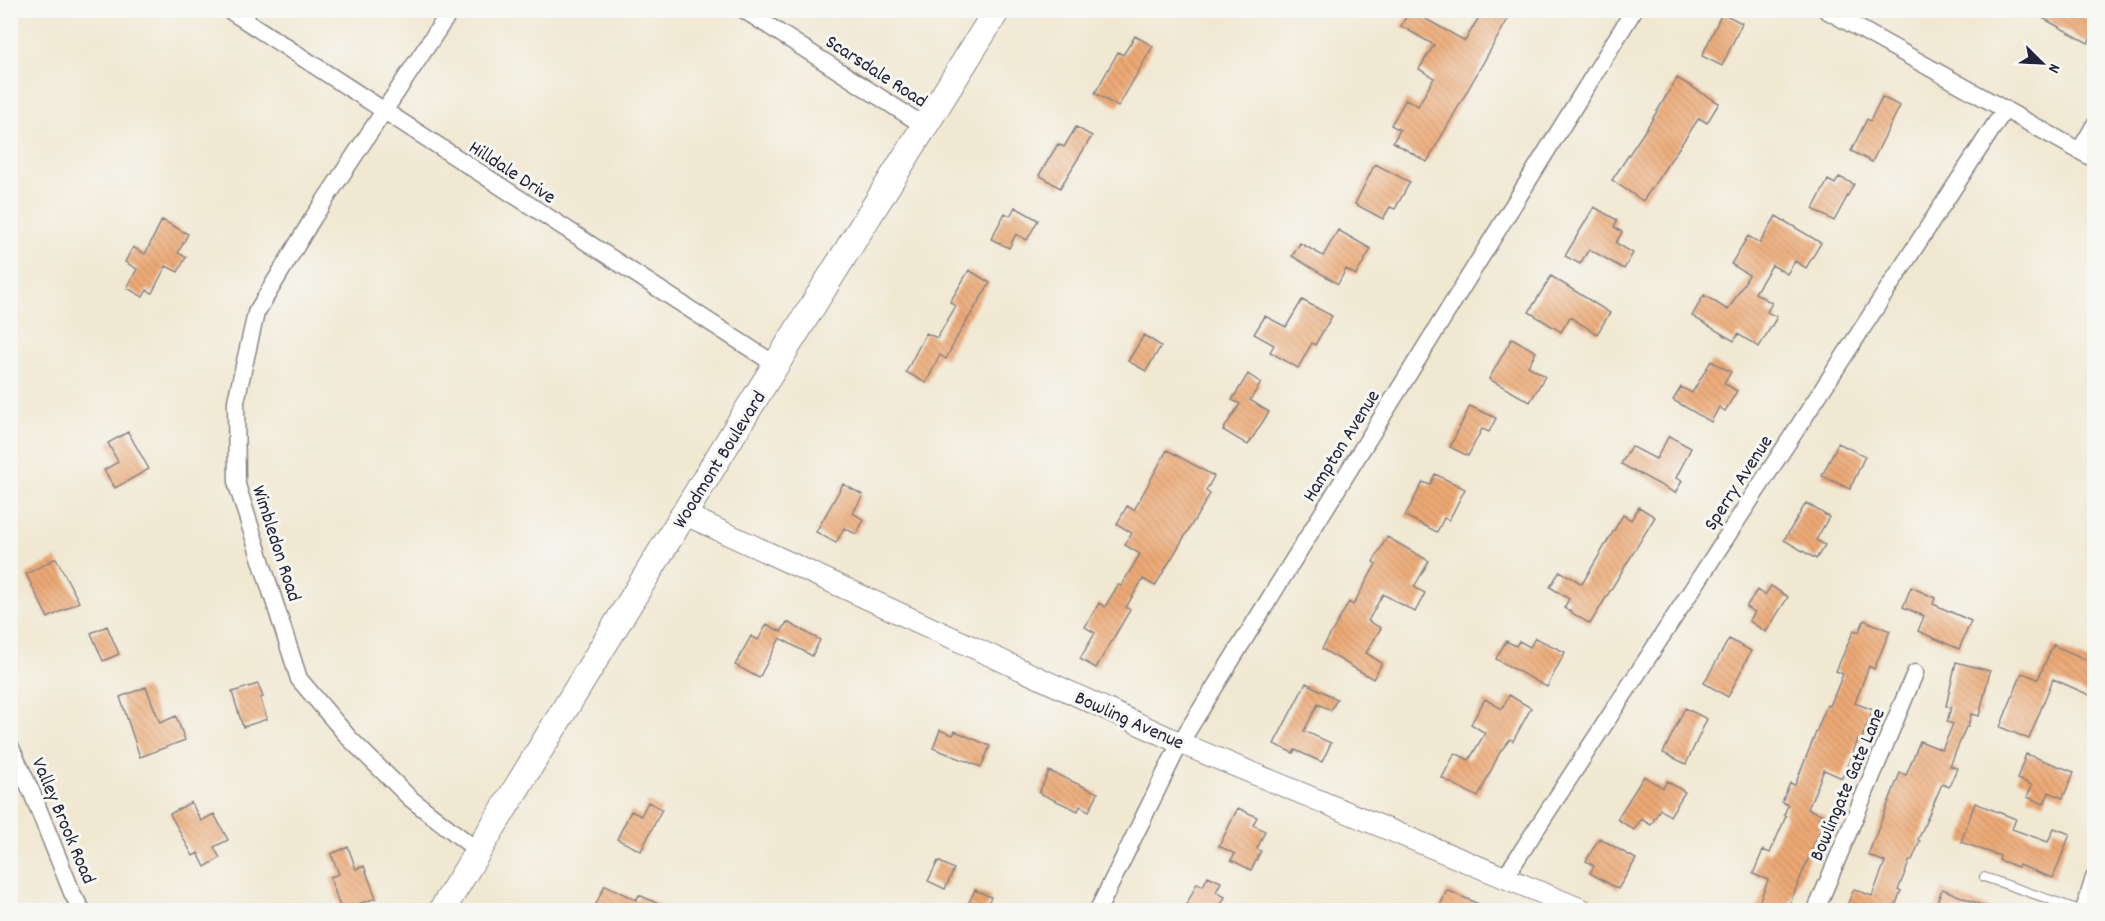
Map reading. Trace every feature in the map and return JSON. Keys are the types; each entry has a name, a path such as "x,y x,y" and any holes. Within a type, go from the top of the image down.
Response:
{"main road":[{"name":"Woodmont Boulevard","path":"442,910 684,514 997,10"}],"street":[{"name":"Hilldale Drive","path":"229,10 250,16 385,113 776,365"},
{"name":"Wimbledon Road","path":"451,10 385,113 313,218 256,313 236,401 237,485 299,679 349,738 411,799 478,851"},
{"name":"Scarsdale Road","path":"744,10 926,127"},
{"name":"Hampton Avenue","path":"1098,910 1180,743 1634,10"},
{"path":"1826,10 2087,155 2094,126"},
{"name":"Sperry Avenue","path":"1505,877 2005,109"},
{"name":"Bowling Avenue","path":"684,514 1180,743 1582,910"},
{"name":"Bowlingate Gate Lane","path":"1816,910 1915,673"},
{"name":"Valley Brook Road","path":"10,746 32,793 73,895 82,910"},
{"path":"2082,910 2094,878"}],"lane":[{"path":"1984,877 2082,910"}],"building":[{"path":"1410,10 1465,41 1483,10 1513,10 1427,162 1393,142 1400,130 1391,125 1406,99 1418,106 1434,78 1419,69 1434,45 1401,26"},
{"path":"2028,10 2080,10 2094,19 2094,32 2088,43"},
{"path":"1722,13 1742,23 1722,66 1702,56"},
{"path":"1135,36 1153,46 1118,107 1095,93 1118,52 1123,55"},
{"path":"1677,78 1719,103 1707,123 1699,118 1643,201 1612,180"},
{"path":"1882,97 1900,106 1872,162 1851,151 1867,119 1870,121"},
{"path":"1076,127 1092,136 1060,188 1039,175 1058,144 1064,147"},
{"path":"1375,164 1410,182 1395,209 1390,207 1383,219 1355,204"},
{"path":"1839,177 1854,184 1834,221 1813,209 1828,180 1835,184"},
{"path":"1015,207 1038,220 1027,240 1016,234 1009,248 991,239 1005,213 1010,216"},
{"path":"1594,207 1617,220 1614,227 1622,232 1616,243 1633,253 1624,269 1589,249 1580,264 1565,256"},
{"path":"1776,216 1821,243 1806,268 1795,261 1787,274 1772,265 1755,293 1772,303 1767,312 1777,317 1759,347 1738,334 1734,341 1692,316 1704,295 1728,310 1749,275 1731,264 1748,236 1760,243"},
{"path":"162,220 188,234 178,253 186,257 178,272 166,266 152,293 147,290 143,297 127,288 137,269 125,262 133,247 145,254"},
{"path":"1338,230 1371,249 1356,275 1346,269 1338,284 1292,256 1300,243 1323,256"},
{"path":"969,270 990,283 946,359 940,355 926,383 906,372 926,333 937,338 956,306 950,302"},
{"path":"1551,276 1610,313 1597,334 1570,317 1561,332 1529,312"},
{"path":"1302,300 1332,316 1315,345 1312,343 1298,368 1270,352 1274,345 1254,334 1265,316 1286,327"},
{"path":"1144,335 1161,346 1146,371 1128,361"},
{"path":"1512,338 1536,352 1528,366 1545,376 1530,402 1489,379"},
{"path":"1711,361 1731,372 1724,383 1737,391 1725,411 1719,407 1711,422 1673,400 1681,387 1692,393"},
{"path":"1248,374 1261,383 1250,400 1269,412 1248,445 1223,430 1240,404 1232,400"},
{"path":"1470,406 1496,418 1489,432 1482,429 1468,456 1450,447"},
{"path":"128,432 149,469 115,488 104,470 118,462 108,443"},
{"path":"1669,436 1691,448 1676,478 1682,481 1675,493 1621,464 1631,446 1656,459"},
{"path":"1838,443 1865,456 1850,489 1822,476"},
{"path":"1167,450 1214,476 1206,491 1210,494 1155,586 1143,579 1126,607 1130,610 1096,668 1080,659 1095,633 1085,627 1099,603 1105,607 1118,585 1121,586 1140,554 1125,545 1132,533 1117,524 1127,506 1134,510"},
{"path":"1435,474 1465,489 1449,520 1444,518 1437,532 1405,516 1423,482 1430,485"},
{"path":"843,484 863,495 853,513 864,520 856,534 844,528 836,543 816,532"},
{"path":"1806,503 1829,517 1816,540 1825,545 1816,559 1784,540"},
{"path":"1639,507 1655,517 1590,624 1564,608 1569,599 1550,587 1560,571 1582,584 1623,515 1631,520"},
{"path":"1387,537 1429,561 1414,587 1425,593 1415,612 1383,594 1368,621 1381,628 1366,653 1382,663 1373,679 1322,649 1349,602 1353,605 1376,564 1373,562"},
{"path":"56,558 79,602 48,618 26,574"},
{"path":"1771,586 1788,597 1766,632 1749,621 1755,612 1746,607 1757,590 1765,595"},
{"path":"1911,587 1935,598 1933,604 1971,621 1959,649 1918,631 1924,616 1903,607"},
{"path":"1864,620 1890,631 1874,669 1869,666 1855,703 1873,710 1861,741 1858,740 1842,778 1824,770 1808,809 1826,816 1787,910 1756,910 1768,880 1753,874 1763,850 1770,853 1786,816 1784,815 1788,805 1782,802 1790,783 1795,785 1827,705 1830,706 1843,674 1836,671 1854,630 1859,632"},
{"path":"787,622 820,640 812,656 780,638 759,678 735,665 751,636 758,640 767,624 781,632"},
{"path":"107,626 119,654 103,661 91,633"},
{"path":"1535,638 1565,652 1547,687 1496,659 1506,641 1516,646 1519,641 1530,647"},
{"path":"1729,639 1751,651 1728,697 1704,683"},
{"path":"2053,645 2094,663 2094,697 2053,679 2029,739 2000,727 2022,673 2038,679"},
{"path":"1956,662 1990,671 1979,716 1971,714 1968,727 1966,727 1950,766 1957,768 1949,787 1942,784 1898,890 1901,891 1895,906 1906,910 1845,910 1854,889 1872,896 1885,862 1868,855 1900,773 1906,775 1920,741 1942,750 1953,724 1947,722 1951,707 1946,706"},
{"path":"1306,683 1337,699 1331,710 1318,704 1304,731 1331,743 1322,762 1274,744"},
{"path":"258,684 267,719 243,727 232,692"},
{"path":"146,687 160,723 176,716 185,740 140,757 120,697"},
{"path":"1509,695 1531,708 1513,741 1510,739 1500,752 1478,797 1442,778 1455,753 1469,760 1485,733 1471,724 1485,699 1502,709"},
{"path":"1685,708 1707,719 1686,764 1663,753"},
{"path":"940,730 953,735 955,731 990,746 981,767 933,748"},
{"path":"2026,754 2074,772 2063,798 2049,792 2044,804 2027,797 2032,785 2017,779"},
{"path":"1049,771 1098,793 1089,811 1080,806 1078,811 1039,793"},
{"path":"1644,776 1663,788 1667,781 1685,792 1670,816 1660,809 1651,825 1641,819 1634,830 1617,819"},
{"path":"191,802 201,821 214,814 228,840 214,847 220,858 205,867 198,853 193,856 170,814"},
{"path":"648,802 662,809 641,851 617,839 631,811 641,816"},
{"path":"1975,803 2016,819 2012,829 2048,842 2054,828 2070,834 2053,878 1999,860 2000,856 1961,842"},
{"path":"1238,808 1257,817 1253,825 1265,831 1257,849 1261,851 1251,870 1231,860 1235,854 1219,846"},
{"path":"1599,838 1636,859 1618,889 1590,873 1594,866 1586,861"},
{"path":"348,847 356,869 364,866 376,898 341,910 330,877 339,874 331,854"},
{"path":"938,861 954,869 945,889 928,881"},
{"path":"1208,876 1221,882 1216,892 1225,897 1218,910 1184,910 1197,883 1203,886"},
{"path":"605,885 636,900 639,895 672,910 593,910"},
{"path":"1942,889 1994,910 1934,910"},
{"path":"975,890 991,897 985,910 965,910"},
{"path":"1447,890 1492,910 1438,910"}]}
